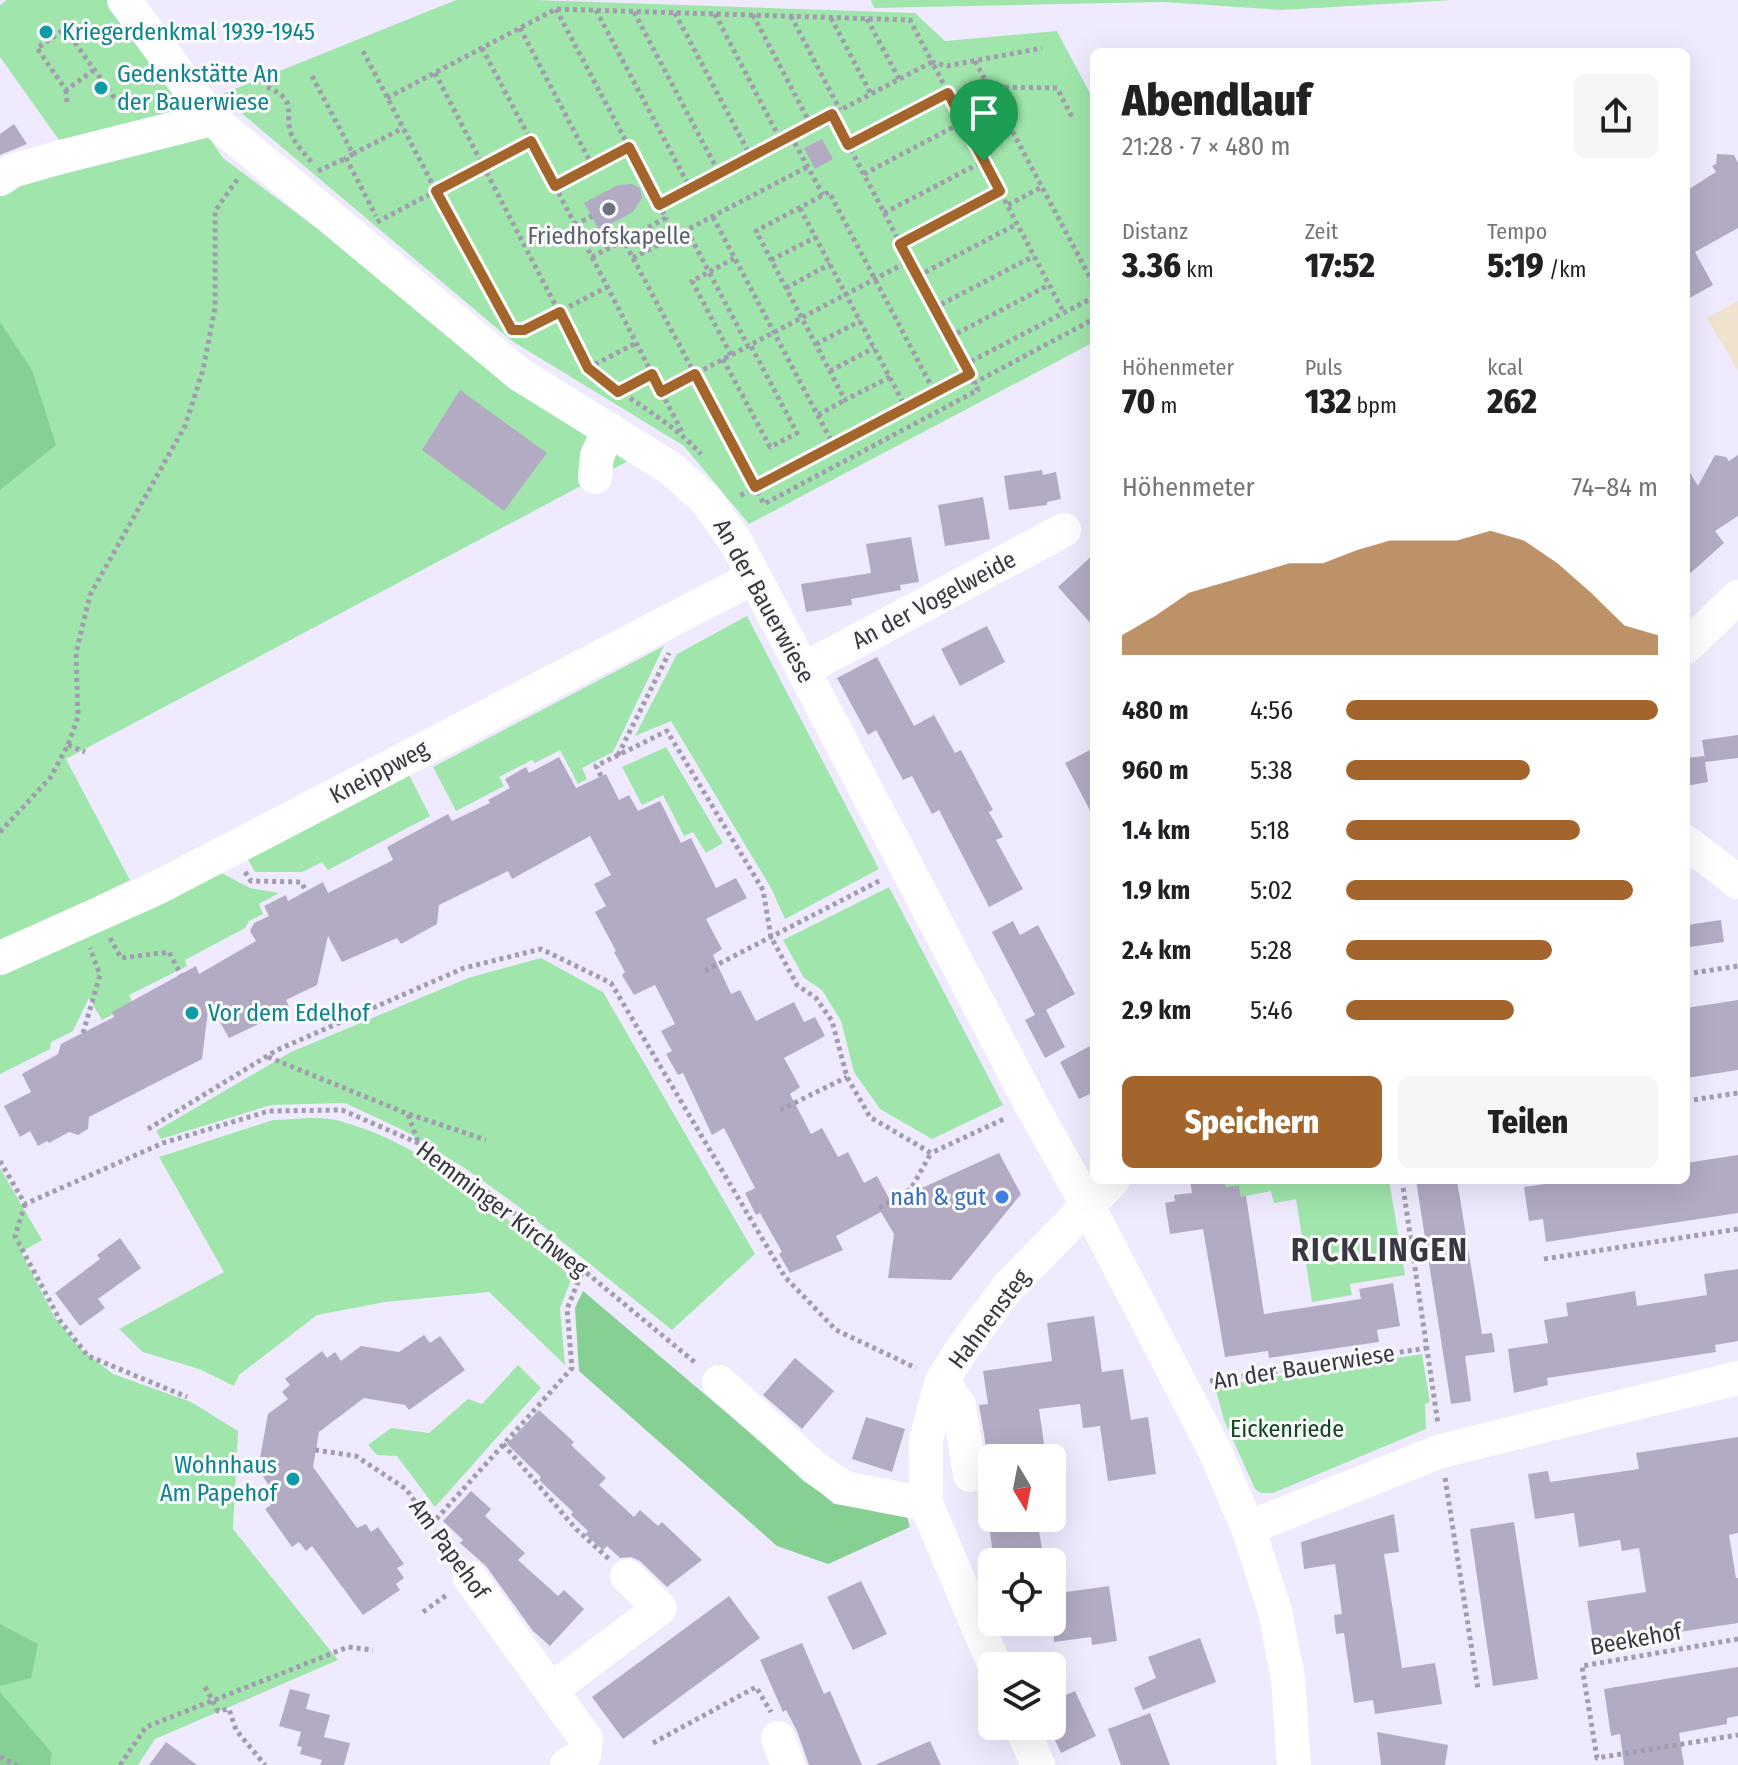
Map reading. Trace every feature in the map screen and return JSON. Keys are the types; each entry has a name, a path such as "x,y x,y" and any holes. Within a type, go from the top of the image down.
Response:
{"street":[{"name":"An der Bauerwiese","path":"124,0 212,119 519,374 670,468 706,500 736,542 1215,1451 1248,1528 1275,1611 1288,1678 1294,1765"},
{"path":"0,179 12,171 48,160 212,119"},
{"path":"595,477 597,456 609,429"},
{"name":"An der Vogelweide","path":"804,669 1064,530"},
{"name":"Kneippweg","path":"0,958 157,888 754,577"},
{"path":"1690,643 1738,597"},
{"path":"1690,845 1738,882"},
{"name":"Hahnensteg","path":"989,1652 926,1504 926,1440 942,1381 1009,1286 1109,1184"},
{"path":"1248,1528 1441,1451 1738,1378"},
{"path":"942,1381 959,1405 970,1475"},
{"path":"719,1382 815,1468 844,1488 926,1504"},
{"path":"551,1690 660,1608 627,1576"},
{"name":"Am Papehof","path":"470,1578 586,1739 584,1755 567,1765"},
{"path":"1027,1740 1038,1765"}],"path":[{"path":"556,9 666,218 592,257"},
{"path":"387,98 556,9 910,20 1064,313"},
{"path":"596,10 690,188"},
{"path":"634,12 719,173"},
{"path":"675,13 751,157"},
{"path":"715,14 781,141"},
{"path":"753,15 811,125"},
{"path":"791,16 840,110"},
{"path":"831,18 871,94"},
{"path":"867,19 899,79"},
{"path":"520,28 593,167"},
{"path":"67,104 66,90 37,48 65,29 143,138"},
{"path":"482,48 682,433"},
{"path":"659,205 932,62 947,66 1042,48"},
{"path":"363,51 512,330 524,330 607,287"},
{"path":"975,61 1090,277"},
{"path":"66,90 94,70"},
{"path":"435,73 588,368 618,392 682,433 709,462"},
{"path":"312,76 353,154"},
{"path":"267,87 280,92 290,107 292,135 319,172 403,128"},
{"path":"989,87 1057,88 1073,119"},
{"path":"848,145 948,93"},
{"path":"618,230 764,504 978,390 832,114"},
{"path":"864,174 963,122"},
{"path":"791,136 823,195"},
{"path":"346,158 377,223 531,141"},
{"path":"555,186 629,147"},
{"path":"0,832 50,778 68,745 78,717 76,653 90,595 185,426 203,370 215,308 215,211 254,156"},
{"path":"884,213 984,161"},
{"path":"633,258 807,167"},
{"path":"1007,205 1042,187"},
{"path":"900,244 1000,191"},
{"path":"845,400 756,231 829,192 935,393"},
{"path":"800,208 906,408"},
{"path":"575,225 592,216"},
{"path":"713,217 834,446"},
{"path":"918,276 1017,224"},
{"path":"687,230 797,433 770,447 723,359"},
{"path":"771,260 816,237"},
{"path":"934,308 1034,256"},
{"path":"731,355 692,281 735,258"},
{"path":"661,392 909,261"},
{"path":"786,288 830,264"},
{"path":"950,337 1049,285"},
{"path":"964,365 1090,299"},
{"path":"816,344 860,321"},
{"path":"974,383 1090,321"},
{"path":"588,368 636,343"},
{"path":"830,371 874,348"},
{"path":"618,392 652,374"},
{"path":"730,501 970,374"},
{"path":"818,415 890,377"},
{"path":"618,756 671,648"},
{"path":"601,776 596,766 667,731 763,890 771,937 797,985 816,998 832,1021 847,1077 870,1117 931,1153"},
{"path":"68,745 85,752"},
{"path":"705,971 907,867"},
{"path":"244,870 251,881 301,882 306,891"},
{"path":"109,937 121,958 169,952 181,975"},
{"path":"83,1033 100,975 89,947"},
{"path":"148,1129 277,1050 464,968 541,949 611,983 785,1277 836,1330 942,1381"},
{"path":"1690,973 1738,966"},
{"path":"277,1050 291,1065"},
{"path":"267,1056 408,1114 486,1140"},
{"path":"780,1110 847,1077"},
{"path":"1690,1100 1738,1093"},
{"path":"879,1208 911,1189 931,1153 1032,1106"},
{"name":"Hemminger Kirchweg","path":"25,1204 163,1143 269,1111 342,1110 418,1143 497,1199 719,1382"},
{"path":"408,1114 418,1143"},
{"path":"0,1161 25,1204 15,1236 61,1322 88,1356 187,1397"},
{"path":"1403,1184 1478,1689"},
{"path":"1544,1259 1738,1229"},
{"path":"431,1525 572,1368 567,1309 583,1270"},
{"name":"An der Bauerwiese","path":"1181,1386 1427,1348"},
{"path":"503,1444 576,1529 627,1576"},
{"name":"Am Papehof","path":"315,1450 356,1456 406,1489 470,1578"},
{"name":"Beekehof","path":"1738,1639 1582,1666 1597,1758 1738,1735"},
{"path":"120,1765 146,1727 348,1647 373,1650"},
{"path":"205,1687 218,1711 229,1709 236,1730 265,1765"},
{"path":"653,1743 756,1687 771,1713 769,1723 783,1752"},
{"path":"0,1757 17,1765"}],"shaded area":[{"path":"1738,301 1738,371 1707,318"}],"green space":[{"path":"7,0 114,0 223,158 628,461 66,759 130,880 0,943 0,171 64,147 0,57 0,5"},
{"path":"456,0 915,13 945,41 1057,31 1090,93 1090,344 749,524 684,446 512,341 220,95"},
{"path":"871,0 1452,0 1282,10 1163,2 874,8"},
{"path":"0,322 32,370 56,445 0,490"},
{"path":"747,616 879,869 785,919 771,888 671,721 635,736 677,654"},
{"path":"664,646 613,752 582,768 587,779 578,784 560,750 499,777 504,786 456,811 433,767"},
{"path":"666,747 723,843 706,853 693,832 684,836 663,795 642,805 622,767"},
{"path":"407,771 430,816 328,870 322,862 302,872 255,872 245,854"},
{"path":"212,868 250,888 279,893 259,904 263,914 249,921 245,928 185,960 187,966 129,995 133,1004 102,1020 89,998 73,1031 51,1042 50,1049 0,1074 0,966"},
{"path":"889,887 1003,1105 932,1139 880,1109 854,1072 841,1021 822,990 804,978 783,940"},
{"path":"541,958 603,992 755,1254 672,1330 518,1206 466,1169 405,1131 345,1103 271,1105 161,1139 156,1131 291,1052 468,978"},
{"path":"332,1119 374,1133 436,1165 493,1207 572,1278 560,1308 565,1365 489,1292 385,1302 317,1315 239,1375 234,1386 199,1369 143,1352 119,1329 224,1272 159,1157 273,1120"},
{"path":"0,1168 42,1240 21,1252 55,1318 82,1350 113,1374 191,1402 238,1431 233,1529 338,1660 155,1739 138,1765 0,1765"},
{"path":"1226,1184 1390,1184 1405,1275 1350,1284 1352,1295 1312,1302 1296,1199 1274,1203 1271,1191 1241,1197 1239,1185 1226,1187"},
{"path":"583,1291 834,1504 906,1513 910,1527 828,1564 777,1546 579,1371 575,1308"},
{"name":"Eickenriede","path":"1422,1354 1430,1402 1425,1404 1426,1429 1273,1493 1261,1493 1255,1489 1224,1420 1215,1386"},
{"path":"518,1365 541,1388 435,1507 397,1456 377,1455 368,1445 391,1428 429,1433 468,1399 482,1404"},
{"path":"0,1624 38,1644 31,1678 0,1686"},
{"path":"0,1692 52,1753 50,1765 0,1765"}],"building":[{"path":"14,124 27,144 0,155 0,134"},
{"path":"822,139 833,159 815,169 804,148"},
{"path":"1717,154 1734,155 1738,163 1738,228 1695,252 1713,285 1690,298 1690,188 1716,172 1712,166 1716,164"},
{"name":"Friedhofskapelle","path":"632,184 640,188 642,198 633,212 599,230 584,203 618,185"},
{"path":"460,390 547,453 504,511 422,450"},
{"path":"1715,455 1726,457 1729,461 1738,455 1738,516 1715,531 1724,543 1690,573 1690,473 1698,486"},
{"path":"1042,470 1043,475 1056,472 1061,499 1047,502 1047,505 1009,510 1004,476"},
{"path":"983,497 990,539 945,546 938,505"},
{"path":"911,537 919,582 900,585 901,590 851,599 852,605 806,612 801,584 871,573 866,544"},
{"path":"1090,558 1090,623 1058,587"},
{"path":"987,626 1005,662 960,686 941,649"},
{"path":"877,657 914,726 934,715 955,753 961,750 993,810 989,812 1003,837 996,840 1023,889 989,907 939,810 932,814 912,776 903,780 876,730 868,735 837,678"},
{"path":"1738,735 1738,758 1705,762 1708,782 1690,785 1690,758 1704,756 1705,759 1702,740"},
{"path":"1090,750 1090,810 1065,763"},
{"name":"Vor dem Edelhof","path":"559,757 576,788 606,774 619,800 629,795 638,811 660,801 681,843 691,838 716,888 736,878 747,898 706,919 722,949 713,955 731,994 740,990 756,1021 794,1002 804,1022 815,1017 825,1036 784,1058 800,1087 790,1094 811,1134 822,1128 838,1157 848,1152 864,1183 877,1176 891,1202 999,1153 1021,1194 951,1280 888,1278 894,1234 881,1212 836,1236 843,1250 790,1273 779,1254 782,1252 745,1193 755,1188 724,1128 712,1135 683,1073 678,1075 666,1054 672,1051 661,1031 675,1024 655,985 634,995 622,975 625,972 616,951 595,912 606,906 594,884 611,875 590,836 512,879 508,871 439,905 437,924 401,944 397,938 342,962 328,936 317,985 286,1000 290,1009 229,1038 209,1003 202,1059 89,1117 88,1129 78,1135 69,1132 38,1146 30,1131 20,1137 4,1106 31,1092 22,1074 58,1054 61,1044 114,1017 112,1012 196,966 199,974 256,941 250,931 254,923 269,916 264,906 286,895 288,901 323,882 328,893 393,860 387,847 448,814 452,821 490,803 488,800 510,788 505,779 526,767 529,773"},
{"path":"1721,920 1724,942 1690,947 1690,925"},
{"path":"1013,921 1020,935 1038,925 1075,994 1046,1010 1065,1047 1045,1058 1025,1020 1035,1015 992,932"},
{"path":"1738,1000 1738,1070 1690,1077 1690,1007"},
{"path":"1090,1046 1090,1094 1079,1099 1060,1062"},
{"path":"1738,1155 1738,1213 1546,1242 1543,1219 1529,1221 1524,1187 1545,1184 1690,1184 1690,1162"},
{"path":"1191,1184 1226,1184 1226,1187 1239,1185 1241,1197 1246,1196 1264,1314 1361,1299 1359,1289 1393,1283 1400,1326 1377,1330 1379,1342 1269,1358 1268,1351 1225,1357 1203,1229 1170,1234 1165,1203 1175,1201 1174,1195 1192,1193"},
{"path":"1417,1184 1458,1184 1482,1334 1492,1333 1495,1352 1465,1356 1471,1401 1451,1404"},
{"path":"120,1238 141,1268 98,1299 105,1308 80,1326 55,1293 100,1259 97,1255"},
{"path":"1738,1269 1738,1341 1715,1345 1716,1352 1547,1378 1548,1385 1514,1393 1508,1349 1548,1343 1544,1320 1568,1316 1566,1303 1635,1291 1637,1306 1707,1295 1704,1274"},
{"path":"1094,1316 1102,1372 1123,1369 1131,1420 1148,1417 1156,1474 1108,1481 1100,1426 1083,1428 1080,1404 1039,1409 1044,1444 986,1444 979,1405 988,1404 983,1371 1052,1361 1047,1323"},
{"name":"Wohnhaus Am Papehof","path":"424,1335 430,1343 440,1336 465,1370 409,1410 405,1405 364,1398 319,1432 313,1467 357,1528 366,1524 371,1532 378,1527 404,1564 397,1568 404,1578 396,1584 400,1590 363,1615 312,1546 306,1551 299,1542 292,1547 265,1509 271,1505 265,1495 272,1490 258,1469 268,1414 288,1399 282,1392 290,1385 285,1379 322,1351 327,1358 335,1352 341,1361 361,1346 399,1352"},
{"path":"795,1358 834,1391 802,1429 763,1395"},
{"path":"539,1410 574,1442 571,1445 606,1478 599,1485 634,1517 640,1510 658,1526 662,1522 702,1560 667,1587 640,1561 631,1557 620,1558 607,1546 603,1550 585,1534 588,1531 571,1515 573,1512 507,1444"},
{"path":"866,1417 905,1429 892,1472 852,1459"},
{"path":"1738,1437 1738,1533 1729,1535 1738,1578 1738,1623 1594,1645 1587,1601 1646,1592 1639,1548 1622,1551 1620,1540 1579,1547 1574,1513 1535,1519 1528,1474 1548,1471 1550,1482 1639,1469 1636,1453"},
{"path":"471,1491 491,1509 485,1516 525,1553 518,1560 558,1596 564,1590 584,1609 550,1646 533,1631 486,1566 460,1543 463,1540 443,1521"},
{"path":"1394,1514 1399,1552 1384,1554 1402,1668 1435,1663 1442,1704 1375,1714 1373,1700 1354,1703 1344,1633 1336,1634 1334,1615 1342,1614 1335,1564 1304,1569 1301,1542"},
{"path":"1514,1522 1538,1679 1493,1686 1470,1529"},
{"path":"990,1532 1039,1532 1042,1548 992,1548"},
{"path":"861,1581 887,1634 853,1650 827,1597"},
{"path":"1109,1586 1117,1641 1092,1645 1091,1637 1054,1642 1054,1636 1066,1636 1066,1592"},
{"path":"729,1596 760,1638 623,1739 592,1697"},
{"path":"1200,1638 1216,1682 1143,1710 1134,1688 1156,1678 1148,1657"},
{"path":"802,1643 824,1694 830,1691 862,1765 809,1765 797,1731 786,1710 783,1712 760,1660"},
{"path":"1738,1667 1738,1716 1727,1718 1727,1724 1679,1733 1684,1765 1624,1765 1620,1734 1611,1736 1604,1689"},
{"path":"290,1689 310,1694 306,1709 330,1715 324,1737 350,1743 344,1765 320,1765 322,1760 300,1754 302,1747 297,1746 301,1732 279,1726"},
{"path":"1075,1691 1096,1736 1061,1753 1055,1740 1066,1740 1066,1695"},
{"path":"1150,1713 1170,1765 1121,1765 1108,1729"},
{"path":"1377,1732 1448,1745 1445,1765 1381,1765"},
{"path":"930,1741 941,1765 875,1765"},
{"path":"166,1742 197,1765 149,1765"}],"place":[{"name":"Kriegerdenkmal 1939-1945","path":"46,32"},
{"name":"Gedenkstätte An der Bauerwiese","path":"101,88"},
{"name":"Friedhofskapelle","path":"609,209"},
{"name":"Vor dem Edelhof","path":"192,1013"},
{"name":"nah & gut","path":"1002,1197"},
{"name":"Wohnhaus Am Papehof","path":"293,1479"}],"district":[{"name":"RICKLINGEN","path":"1380,1250"}],"route":[{"path":"948,93 984,161 1000,191 900,244 970,374 755,487 695,374 661,392 652,374 618,392 588,368 560,312 524,330 512,330 436,191 531,141 555,186 629,147 659,205 832,114 848,145 948,93"}]}
